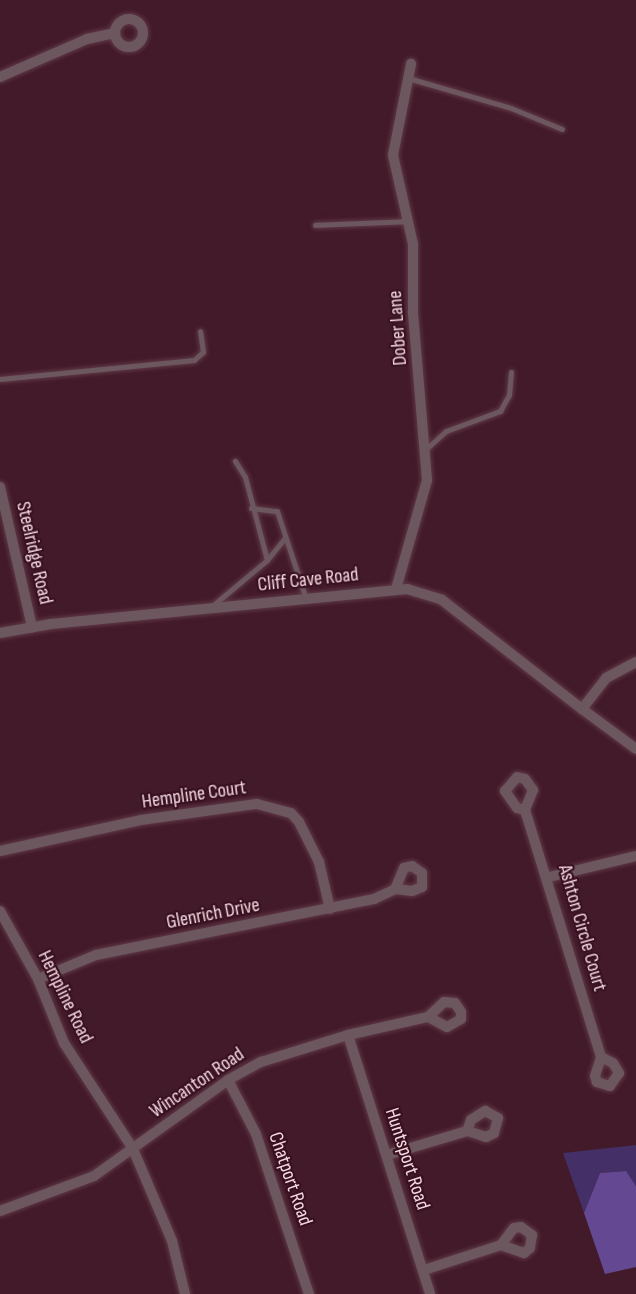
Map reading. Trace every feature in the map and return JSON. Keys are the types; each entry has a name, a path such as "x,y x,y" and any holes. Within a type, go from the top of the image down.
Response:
{"street":[{"path":"0,77 87,39 115,33"},
{"name":"Dober Lane","path":"396,589 425,493 426,449 409,221 393,155 411,64"},
{"name":"Steelridge Road","path":"0,487 32,627"},
{"name":"Cliff Cave Road","path":"0,633 32,627 396,589 442,600 636,749"},
{"path":"582,709 606,678 636,662"},
{"name":"Hempline Court","path":"0,851 141,820 256,804 291,813 299,822 319,862 330,909"},
{"name":"Ashton Circle Court","path":"525,810 549,877 601,1057"},
{"path":"549,877 636,856"},
{"name":"Glenrich Drive","path":"38,979 96,955 330,909 374,899 395,889"},
{"name":"Hempline Road","path":"0,911 38,979 64,1043 133,1149 172,1241 185,1294"},
{"name":"Wincanton Road","path":"0,1211 94,1176 228,1080 261,1062 348,1035 428,1017"},
{"name":"Huntsport Road","path":"348,1035 430,1294"},
{"name":"Chatport Road","path":"228,1080 256,1134 309,1294"},
{"path":"387,1155 467,1131"},
{"path":"424,1270 501,1245"}],"lane":[{"path":"408,78 511,108 562,129"},
{"path":"315,225 409,221"},
{"path":"0,379 194,360 203,352 200,331"},
{"path":"426,449 446,431 500,411 509,395 511,372"},
{"path":"236,461 245,477 251,508 267,560"},
{"path":"251,508 277,511 284,539 306,599"},
{"path":"209,609 267,560 284,539"}],"shaded area":[{"path":"636,1145 636,1186 626,1171 600,1173 584,1213 563,1153"},
{"path":"626,1171 636,1186 636,1267 605,1274 584,1213 600,1173"}]}
